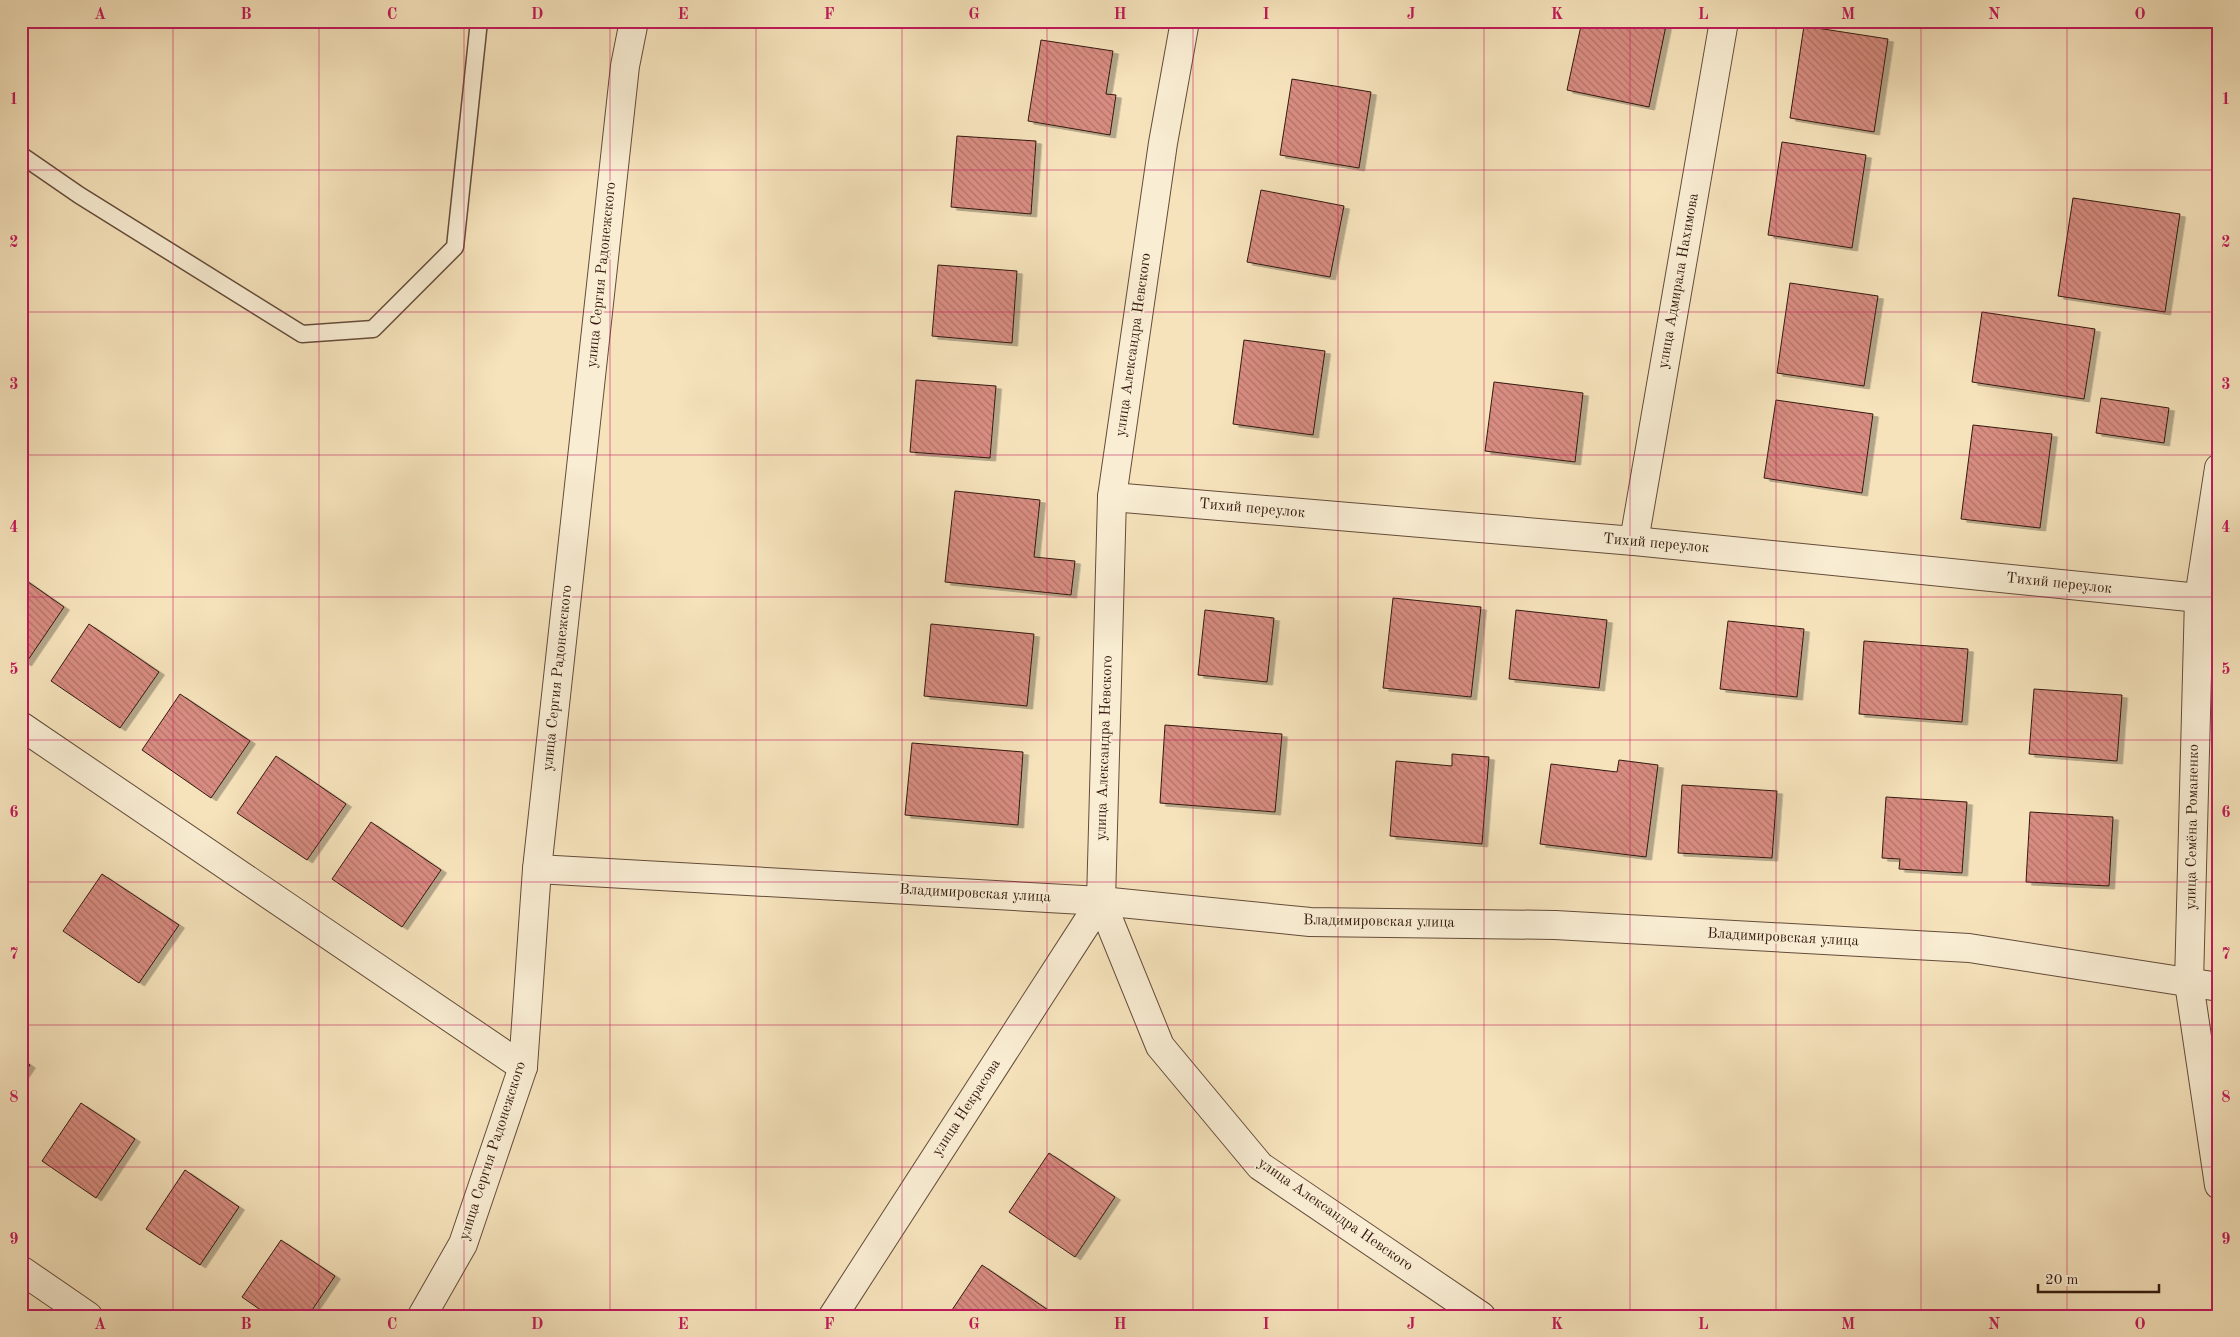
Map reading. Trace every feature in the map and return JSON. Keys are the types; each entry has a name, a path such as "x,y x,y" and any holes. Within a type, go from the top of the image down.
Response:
{"street":[{"name":"улица Сергия Радонежского","path":"422,1316 463,1244 523,1067 537,869 625,66 634,21"},
{"name":"улица Александра Невского","path":"1186,21 1163,143 1112,497 1100,901 1160,1046 1260,1166 1472,1314"},
{"name":"улица Адмирала Нахимова","path":"1634,541 1724,21"},
{"name":"улица Семёна Романенко","path":"2219,468 2199,598 2190,983 2219,1185"},
{"name":"Тихий переулок","path":"1112,497 1634,541 2199,598"},
{"path":"21,726 523,1067"},
{"name":"Владимировская улица","path":"537,869 1100,901 1310,922 1556,925 1969,948 2219,987"},
{"name":"улица Некрасова","path":"833,1316 1100,901"},
{"path":"21,1270 88,1316"}],"lane":[{"path":"21,156 302,334 373,329 455,247 479,21"}],"building":[{"path":"1582,21 1667,21 1649,107 1567,90"},
{"path":"1804,26 1888,39 1874,132 1790,118"},
{"path":"1041,40 1113,51 1106,94 1116,95 1110,135 1028,121"},
{"path":"1292,79 1371,92 1359,168 1280,155"},
{"path":"957,136 1036,141 1031,214 951,207"},
{"path":"1782,142 1866,155 1852,248 1768,235"},
{"path":"1261,190 1344,206 1330,277 1247,262"},
{"path":"2073,198 2180,214 2165,312 2058,296"},
{"path":"938,265 1017,271 1012,343 932,336"},
{"path":"1790,283 1878,296 1864,386 1777,373"},
{"path":"1982,312 2095,329 2084,399 1972,382"},
{"path":"1244,340 1325,351 1313,435 1233,424"},
{"path":"916,380 996,386 990,458 910,452"},
{"path":"1494,382 1583,393 1575,462 1485,451"},
{"path":"2101,398 2169,408 2164,443 2096,433"},
{"path":"1776,400 1873,414 1862,493 1764,478"},
{"path":"1973,425 2052,434 2040,528 1961,519"},
{"path":"955,491 1040,500 1034,557 1075,561 1071,595 945,582"},
{"path":"21,577 64,607 26,663 21,660"},
{"path":"1393,598 1481,607 1471,697 1383,688"},
{"path":"1205,610 1274,618 1267,682 1198,675"},
{"path":"1516,610 1607,620 1599,688 1509,679"},
{"path":"1728,621 1804,629 1797,697 1720,689"},
{"path":"89,624 159,672 120,728 51,681"},
{"path":"931,624 1034,634 1027,706 924,696"},
{"path":"1864,641 1968,649 1962,722 1859,714"},
{"path":"2034,689 2122,695 2117,761 2029,754"},
{"path":"180,694 250,741 211,798 142,750"},
{"path":"1165,725 1282,734 1275,812 1160,803"},
{"path":"912,743 1023,752 1018,825 905,815"},
{"path":"1452,754 1489,757 1482,844 1390,836 1396,761 1452,766"},
{"path":"276,756 346,804 307,860 237,813"},
{"path":"1619,760 1658,765 1646,857 1540,844 1551,764 1617,772"},
{"path":"1682,785 1777,791 1772,858 1678,853"},
{"path":"1886,797 1967,802 1962,873 1899,869 1900,859 1882,858"},
{"path":"2030,812 2113,817 2109,886 2026,882"},
{"path":"371,822 441,870 402,927 332,879"},
{"path":"102,874 179,925 139,983 63,931"},
{"path":"21,1059 30,1065 21,1078"},
{"path":"81,1103 135,1139 96,1198 42,1161"},
{"path":"1049,1153 1115,1197 1075,1257 1009,1212"},
{"path":"185,1170 239,1207 200,1265 146,1229"},
{"path":"281,1240 335,1276 308,1316 269,1316 242,1297"},
{"path":"982,1265 1048,1310 1043,1316 948,1316"}]}
